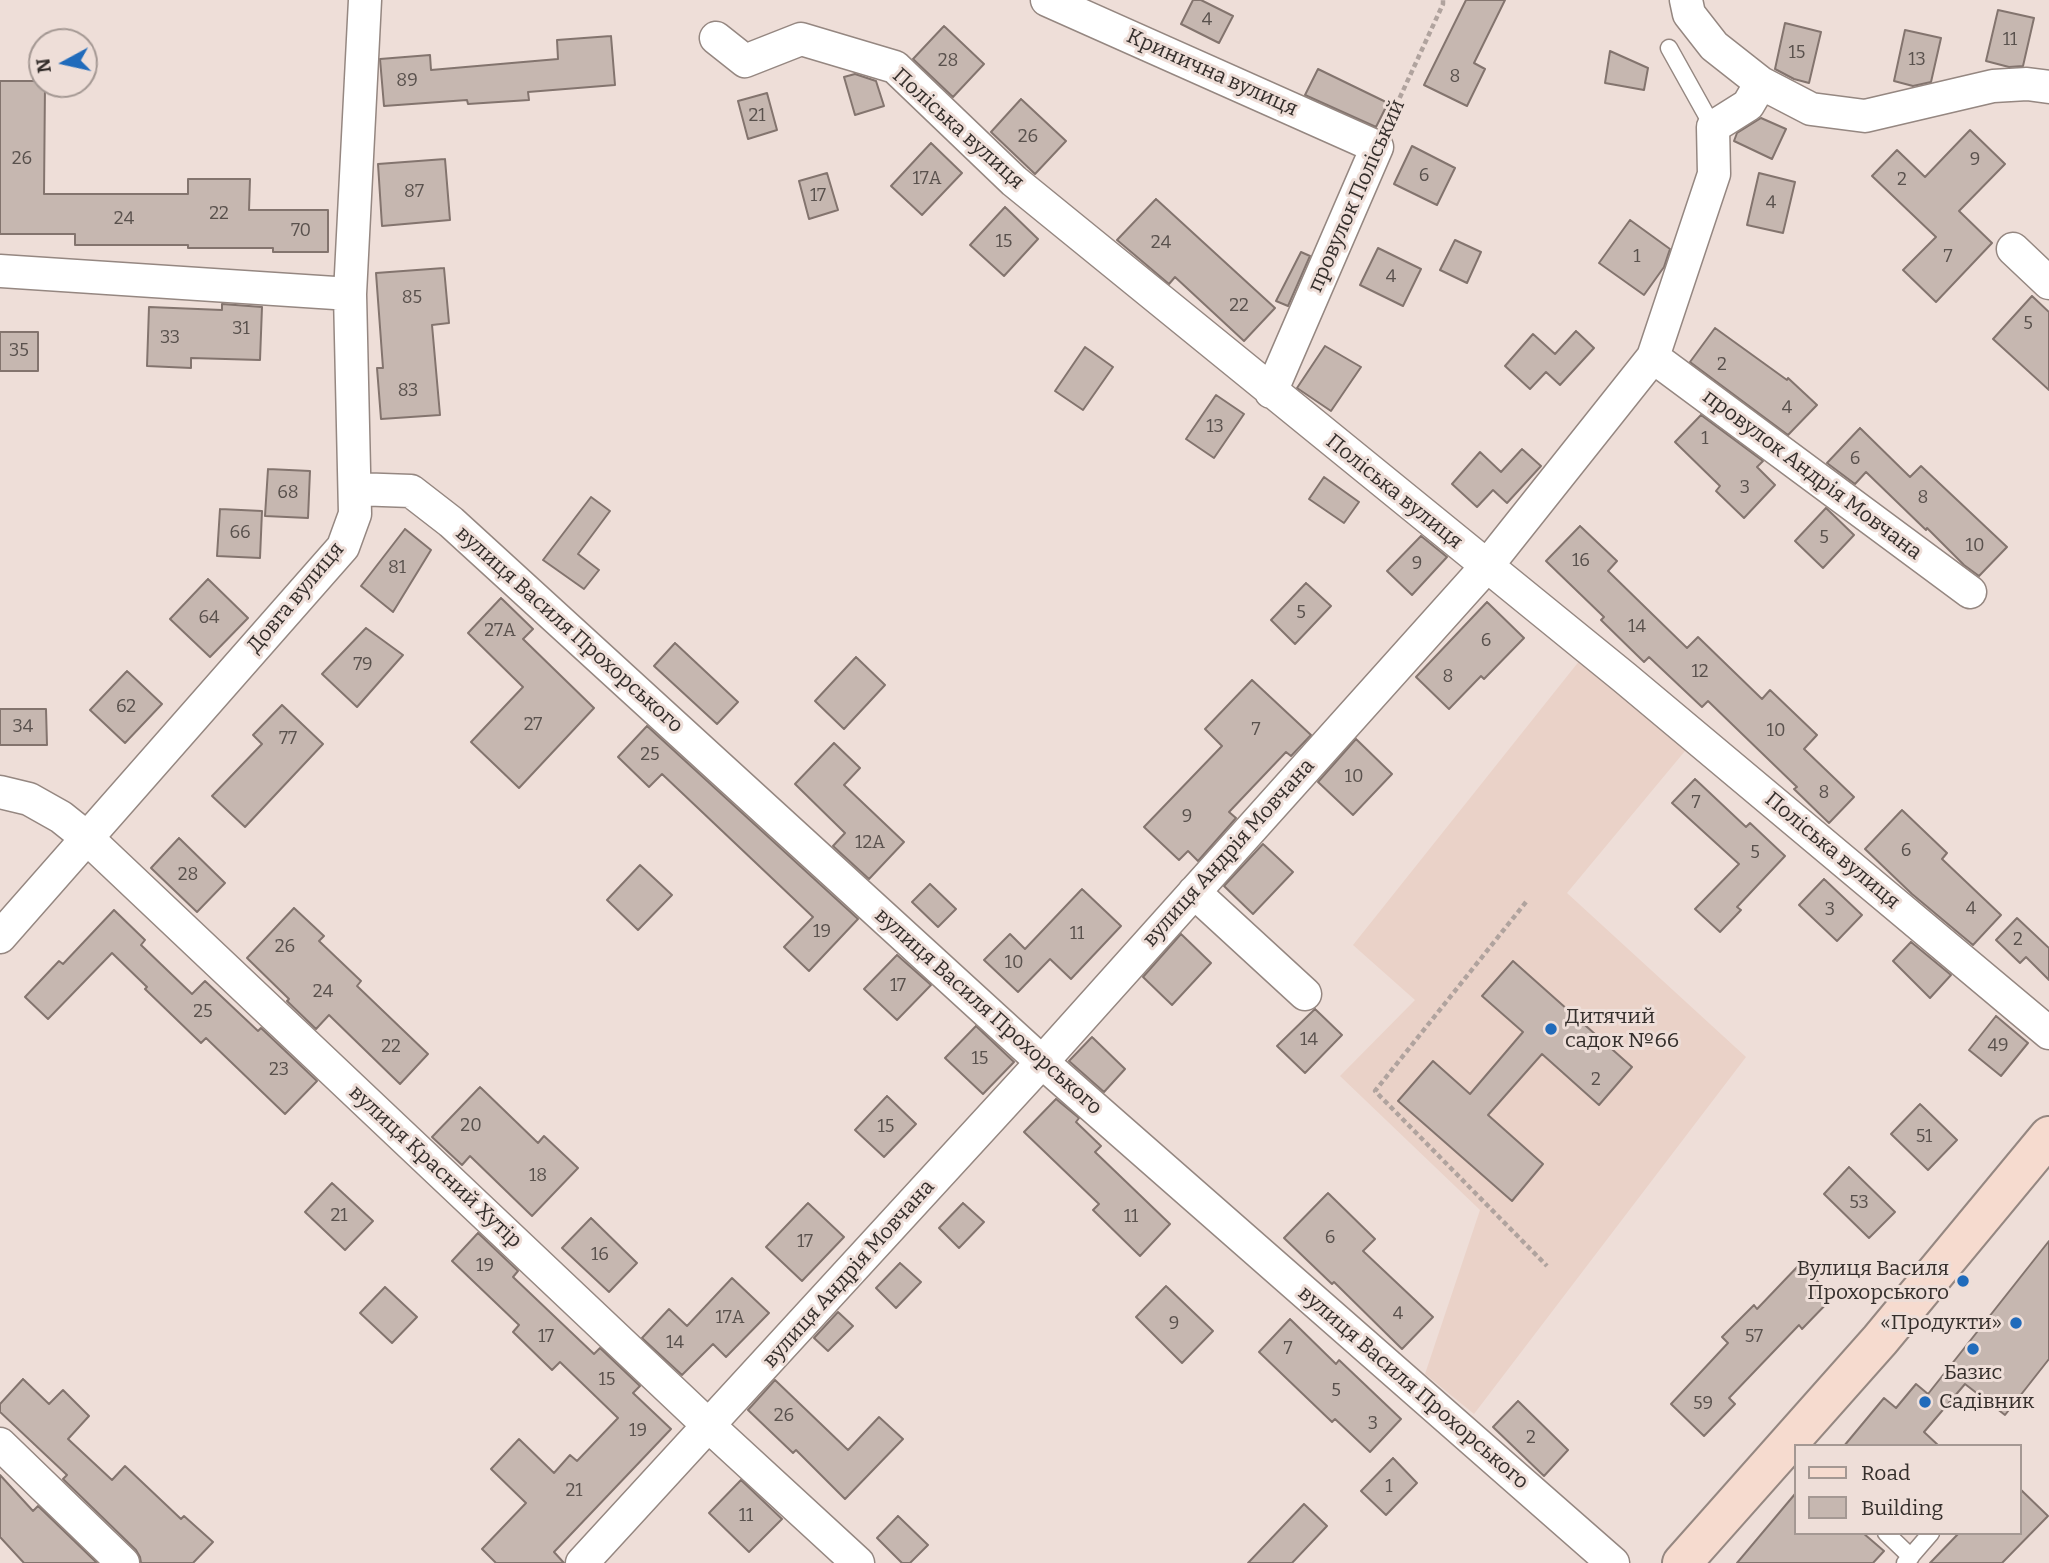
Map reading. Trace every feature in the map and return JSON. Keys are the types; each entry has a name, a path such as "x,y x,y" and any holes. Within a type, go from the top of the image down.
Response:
{"main road":[{"path":"1682,1563 1880,1340 2049,1136"}],"street":[{"name":"Довга вулиця","path":"0,937 343,547 355,514 350,293 365,0"},
{"name":"Кринична вулиця","path":"1047,0 1377,147"},
{"path":"1686,0 1689,14 1755,94 1811,109 1865,116 1993,86 2027,84 2049,87"},
{"name":"Поліська вулиця","path":"716,38 745,61 801,39 895,67 1014,181 1625,678 2049,1033"},
{"path":"1713,127 1755,94"},
{"name":"вулиця Андрія Мовчана","path":"582,1563 1042,1062 1486,566 1653,357 1714,174 1713,127"},
{"name":"провулок Поліський","path":"1271,392 1377,147"},
{"path":"2013,249 2049,283"},
{"path":"0,271 350,293"},
{"name":"провулок Андрія Мовчана","path":"1653,357 1970,592"},
{"name":"вулиця Василя Прохорського","path":"355,489 411,491 451,522 1042,1062 1613,1563"},
{"name":"вулиця Красний Хутір","path":"0,792 29,799 61,817 86,837 709,1426 858,1563"},
{"path":"1195,892 1305,994"},
{"path":"0,1444 123,1563"}],"lane":[{"path":"1669,48 1713,127"},
{"path":"1888,1535 1908,1560 1929,1535"}],"path":[{"name":"провулок Поліський","path":"1377,147 1443,0"},
{"path":"1527,902 1375,1091 1546,1266"}],"shaded area":[{"name":"Дитячий садок №66","path":"1580,660 1685,751 1567,893 1746,1057 1474,1414 1425,1374 1480,1210 1340,1076 1415,1000 1353,945"}],"building":[{"path":"1193,0 1201,0 1233,16 1219,43 1181,24"},
{"path":"1466,0 1505,0 1474,63 1485,69 1467,106 1424,85"},
{"path":"1998,10 2034,18 2023,66 2009,67 1986,61"},
{"path":"1785,23 1821,32 1809,83 1775,69"},
{"path":"944,26 984,64 953,97 913,59"},
{"path":"1905,30 1941,38 1931,82 1913,86 1894,81"},
{"path":"611,36 615,85 528,92 529,100 468,104 467,100 384,106 380,59 430,55 431,70 558,59 557,40"},
{"path":"1610,51 1648,68 1644,90 1605,83"},
{"path":"1318,69 1388,103 1376,127 1305,95"},
{"path":"855,74 876,81 884,106 855,115 844,77"},
{"path":"0,81 28,81 28,98 45,98 44,194 188,194 188,179 250,179 249,210 328,210 328,252 273,252 273,248 188,248 188,245 75,245 75,234 0,234"},
{"path":"767,93 777,130 748,139 738,101"},
{"path":"1021,99 1066,141 1035,174 991,132"},
{"path":"1761,118 1786,129 1772,159 1734,141 1737,133"},
{"path":"1970,130 2005,164 1959,211 1992,243 1936,302 1903,270 1936,237 1872,176 1897,150 1925,177"},
{"path":"931,143 962,173 922,215 891,186"},
{"path":"1412,146 1455,168 1437,205 1394,184"},
{"path":"445,159 450,220 382,226 378,164"},
{"path":"827,173 838,210 809,219 799,181"},
{"path":"1759,173 1795,182 1783,233 1747,225"},
{"path":"1156,199 1275,308 1244,341 1175,277 1169,284 1117,240"},
{"path":"1005,207 1038,239 1004,276 970,245"},
{"path":"1630,220 1670,249 1664,267 1644,295 1599,263"},
{"path":"1455,240 1481,252 1467,283 1440,270"},
{"path":"1378,248 1421,269 1403,306 1360,285"},
{"path":"1301,252 1310,256 1288,306 1276,301"},
{"path":"444,268 449,323 432,325 440,415 381,419 377,368 383,368 376,273"},
{"path":"2032,296 2049,312 2049,390 1993,339"},
{"path":"222,304 262,307 260,360 191,358 191,368 147,366 149,307 222,310"},
{"path":"1715,328 1787,380 1788,378 1817,405 1788,435 1690,362"},
{"path":"1576,331 1594,348 1560,385 1546,372 1530,389 1505,366 1533,334 1555,354"},
{"path":"0,332 38,332 38,371 0,371"},
{"path":"1325,346 1361,367 1331,411 1297,388"},
{"path":"1085,347 1113,367 1083,410 1055,391"},
{"path":"1216,395 1244,414 1214,458 1186,439"},
{"path":"1701,415 1763,461 1757,467 1775,485 1744,518 1716,491 1720,486 1675,442"},
{"path":"1860,428 1910,477 1921,466 2007,547 1979,576 1866,472 1855,484 1827,463"},
{"path":"1522,449 1541,466 1507,503 1493,490 1477,507 1452,484 1480,452 1501,472"},
{"path":"268,469 310,471 308,518 265,516"},
{"path":"1324,477 1359,502 1344,523 1309,499"},
{"path":"591,497 610,511 578,554 599,570 584,589 543,560"},
{"path":"1826,508 1854,535 1823,568 1795,541"},
{"path":"220,509 262,511 260,558 217,556"},
{"path":"1580,526 1617,561 1608,571 1687,648 1698,637 1762,699 1770,690 1817,735 1804,749 1854,797 1829,823 1794,789 1797,787 1708,701 1702,707 1649,657 1644,662 1601,620 1604,617 1546,561"},
{"path":"405,529 431,550 393,612 361,586"},
{"path":"1421,536 1447,557 1412,595 1387,571"},
{"path":"208,579 248,618 210,657 170,619"},
{"path":"1306,583 1331,606 1295,644 1271,620"},
{"path":"501,598 533,629 523,639 594,708 519,788 471,742 523,687 468,633"},
{"path":"1487,602 1524,638 1484,679 1481,676 1449,709 1416,677"},
{"path":"366,628 403,655 357,707 322,674"},
{"path":"675,643 738,702 717,724 654,666"},
{"path":"856,657 885,685 844,729 815,701"},
{"path":"127,671 162,704 125,743 90,710"},
{"path":"1252,680 1311,735 1291,756 1286,752 1229,812 1236,818 1198,861 1188,851 1179,860 1144,827 1222,746 1205,729"},
{"path":"282,705 323,744 245,827 212,796 262,744 253,735"},
{"path":"0,709 46,709 47,745 0,745"},
{"path":"647,726 858,919 809,971 784,947 813,917 662,774 649,787 618,757"},
{"path":"1356,739 1392,774 1353,815 1318,782"},
{"path":"834,743 860,768 844,785 904,842 869,879 833,846 845,833 795,784"},
{"path":"1695,779 1746,827 1750,823 1785,856 1737,907 1741,910 1720,932 1695,909 1739,864 1672,803"},
{"path":"1902,810 1947,853 1942,859 2001,915 1973,945 1912,894 1865,849"},
{"path":"179,838 225,883 197,912 151,868"},
{"path":"1263,844 1293,872 1253,914 1224,886"},
{"path":"640,865 672,895 638,930 607,900"},
{"path":"1824,879 1862,915 1837,941 1799,905"},
{"path":"930,884 956,909 938,927 912,902"},
{"path":"1082,889 1121,926 1071,979 1050,959 1018,992 984,960 1010,934 1025,949"},
{"path":"294,908 324,936 319,941 361,981 357,986 428,1054 400,1084 329,1015 316,1029 247,958"},
{"path":"114,910 145,940 141,945 192,994 205,981 258,1031 261,1028 317,1081 285,1114 206,1038 201,1043 112,953 48,1019 25,997 59,961 63,964"},
{"path":"2017,918 2049,948 2049,980 2026,957 2020,963 1996,940"},
{"path":"1181,934 1211,963 1172,1005 1143,977"},
{"path":"1911,942 1951,975 1930,998 1893,961"},
{"path":"897,955 931,985 897,1020 864,989"},
{"path":"1513,961 1632,1067 1599,1105 1542,1054 1488,1115 1543,1164 1512,1201 1398,1101 1433,1061 1470,1094 1523,1032 1482,996"},
{"path":"1315,1009 1342,1035 1305,1073 1277,1046"},
{"path":"1996,1016 2028,1043 2001,1076 1969,1050"},
{"path":"976,1026 1014,1062 983,1094 945,1058"},
{"path":"1092,1037 1125,1069 1104,1092 1069,1061"},
{"path":"480,1087 538,1143 544,1136 578,1168 532,1216 470,1156 462,1165 432,1137"},
{"path":"887,1096 916,1124 884,1157 855,1130"},
{"path":"1056,1099 1079,1118 1076,1122 1101,1146 1095,1152 1170,1224 1140,1256 1093,1210 1099,1204 1024,1132"},
{"path":"1920,1104 1957,1140 1928,1170 1891,1134"},
{"path":"1849,1167 1895,1212 1869,1238 1824,1194"},
{"path":"332,1183 373,1221 345,1250 305,1212"},
{"path":"1328,1193 1375,1239 1363,1251 1433,1317 1402,1349 1334,1282 1332,1284 1284,1238"},
{"path":"808,1203 844,1237 802,1281 766,1247"},
{"path":"963,1203 984,1222 959,1248 939,1228"},
{"path":"591,1218 637,1263 609,1292 562,1248"},
{"path":"478,1233 518,1271 513,1277 594,1354 600,1348 640,1386 633,1393 671,1429 554,1552 564,1563 496,1563 482,1549 526,1503 491,1469 519,1439 554,1473 570,1455 577,1461 618,1418 560,1362 552,1370 513,1332 519,1325 452,1261"},
{"name":"«Продукти»","path":"2049,1241 2049,1359 2005,1415 1965,1384 1924,1432 1937,1444 1846,1444 1884,1398 1896,1408 1916,1384 1928,1394"},
{"path":"900,1263 921,1282 896,1308 876,1288"},
{"path":"1800,1264 1833,1297 1802,1329 1799,1325 1729,1398 1735,1404 1704,1436 1671,1404 1728,1343 1722,1337 1754,1305 1757,1309"},
{"path":"732,1278 769,1313 726,1357 713,1344 682,1375 642,1338 669,1309 687,1326"},
{"path":"1166,1286 1213,1331 1182,1363 1136,1317"},
{"path":"385,1287 417,1317 392,1343 360,1313"},
{"path":"838,1312 853,1326 828,1351 814,1338"},
{"path":"1290,1319 1336,1364 1339,1360 1401,1419 1370,1452 1335,1419 1332,1422 1259,1352"},
{"path":"23,1379 49,1404 63,1390 89,1416 68,1439 112,1480 125,1466 181,1519 184,1516 213,1542 193,1563 141,1563 136,1550 63,1479 67,1475 0,1412 0,1404"},
{"path":"775,1380 848,1450 879,1417 903,1439 845,1499 796,1450 793,1453 748,1410"},
{"path":"1518,1401 1568,1450 1544,1476 1493,1427"},
{"path":"1393,1458 1417,1483 1386,1515 1361,1491"},
{"path":"0,1475 33,1511 38,1506 97,1563 24,1563 0,1537"},
{"path":"741,1480 782,1519 749,1552 709,1513"},
{"path":"2021,1490 2048,1516 2002,1563 1930,1563 1957,1535 2021,1535"},
{"path":"1794,1495 1794,1535 1865,1535 1884,1551 1873,1563 1737,1563"},
{"path":"1304,1504 1327,1526 1292,1563 1248,1563"},
{"path":"898,1516 928,1545 910,1563 902,1563 877,1538"}],"place":[{"name":"Дитячий садок №66","path":"1551,1029"},
{"name":"Вулиця Василя Прохорського","path":"1963,1281"},
{"name":"«Продукти»","path":"2016,1323"},
{"name":"Базис","path":"1973,1349"},
{"name":"Садівник","path":"1925,1402"}]}
